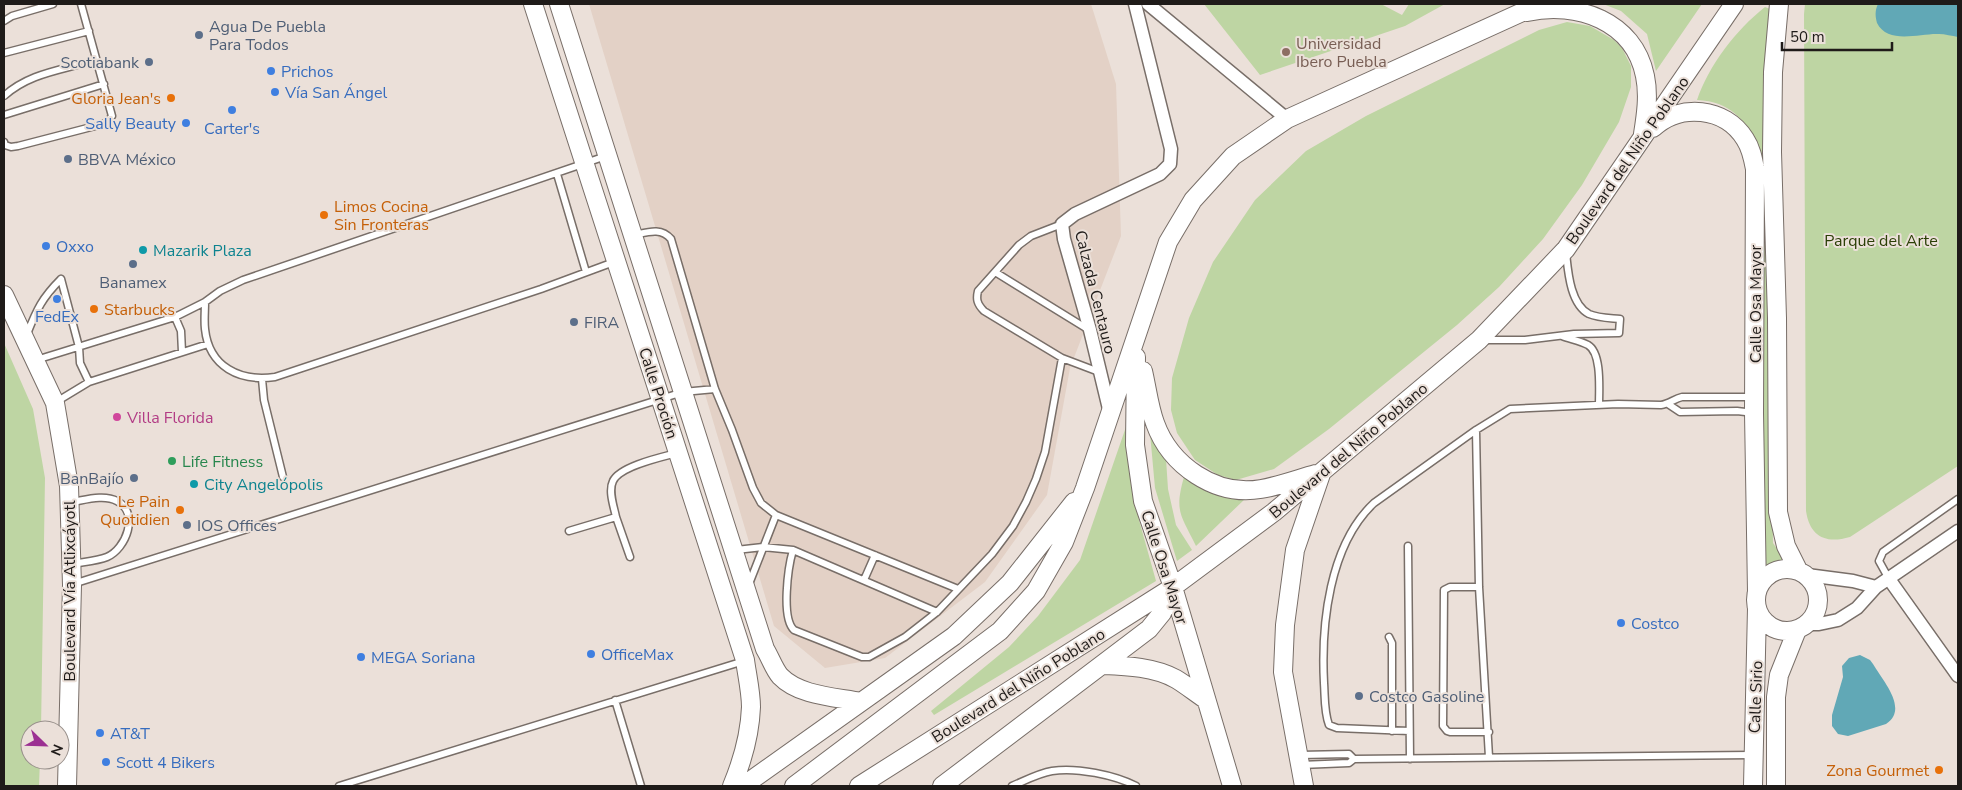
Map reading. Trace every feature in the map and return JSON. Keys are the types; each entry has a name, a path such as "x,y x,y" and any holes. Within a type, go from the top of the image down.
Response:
{"main road":[{"name":"Calle Proción","path":"533,4 745,660 751,706 738,772 732,786"},
{"name":"Calle Proción","path":"559,4 765,649 780,676 797,687 813,693 861,702"},
{"path":"794,786 1000,630 1036,591 1064,542 1085,488 1168,242 1193,200 1233,156 1287,120 1540,4"},
{"name":"Boulevard del Niño Poblano","path":"858,786 1173,587 1274,512 1479,340 1566,249 1734,4"},
{"name":"Calle Osa Mayor","path":"1779,4 1773,72 1772,152 1777,318 1778,512 1786,546 1803,573"},
{"path":"1520,14 1549,9 1579,11 1594,15 1613,25 1623,33 1639,58 1645,76 1647,95 1642,139"},
{"name":"Calle Osa Mayor","path":"1642,139 1654,126 1671,116 1689,111 1702,112 1716,115 1729,122 1746,140 1752,154 1755,169 1757,600"},
{"path":"596,198 619,190"},
{"name":"Boulevard Vía Atlixcáyotl","path":"4,295 55,402 69,486 72,585 68,784"},
{"path":"1136,341 1154,423 1165,445 1188,470 1212,483 1231,489 1251,490 1321,473"},
{"name":"Calle Osa Mayor","path":"1136,341 1136,446 1143,501 1173,587 1232,786"},
{"path":"1304,786 1282,672 1285,625 1295,550 1321,473"},
{"path":"743,786 954,636 1003,589 1085,488"},
{"path":"1790,568 1803,573 1818,591 1817,609 1802,627 1783,631 1769,626 1760,615 1757,600 1761,584 1773,572 1790,568"},
{"path":"942,786 1103,666 1149,629 1162,613 1173,587"},
{"name":"Calle Sirio","path":"1753,786 1757,600"},
{"name":"Calle Sirio","path":"1776,786 1776,697 1779,675 1802,627"},
{"path":"1103,666 1134,667 1175,678 1205,700"}],"street":[{"name":"Calzada Centauro","path":"1111,415 1090,330 1064,239 1062,224 1075,214 1160,174 1170,164 1171,149 1135,4"},
{"path":"1148,4 1287,120"},
{"path":"1802,627 1838,620 1857,608 1876,587 1958,531"},
{"path":"1803,573 1846,579 1876,587"},
{"path":"1889,579 1958,676"}],"lane":[{"path":"4,21 12,16 53,4"},
{"path":"4,142 5,145 11,147 103,124 112,116 81,4"},
{"path":"4,53 89,31"},
{"path":"4,96 17,85 44,74 77,65"},
{"path":"4,115 104,84"},
{"path":"34,361 175,317 243,280 607,156"},
{"path":"557,174 586,272"},
{"path":"1062,224 1031,236 1019,245 978,291 976,298 978,305 984,310 1062,358 1099,372"},
{"path":"633,236 660,231 666,233 671,239 715,389 753,488 761,503 776,515 958,589"},
{"path":"1479,340 1526,340 1596,332 1620,333 1620,320 1596,317 1581,308 1568,277 1566,249"},
{"path":"205,302 204,329 214,357 228,369 242,377 262,379 541,289 616,262"},
{"path":"995,272 1090,330"},
{"path":"24,340 37,309 45,296 62,279 79,347 80,363 89,382"},
{"path":"175,317 181,331 182,352"},
{"path":"1561,336 1588,345 1594,350 1597,358 1600,384 1599,404"},
{"path":"55,402 89,382 208,344"},
{"path":"793,550 788,588 788,619 790,626 794,630 862,657 869,657 905,637 937,612 992,554 1013,526 1036,479 1045,452 1062,358"},
{"path":"262,379 264,400 283,477"},
{"path":"72,585 683,392 715,389"},
{"path":"1409,731 1337,728 1329,724 1326,717 1325,630 1334,573 1353,527 1374,503 1476,430 1510,409 1599,404 1668,404 1682,397 1755,405"},
{"path":"1668,404 1680,412 1737,411 1755,405"},
{"path":"1476,430 1479,587 1489,757"},
{"path":"630,557 616,517 611,490 612,482 620,473 650,460 678,453"},
{"path":"70,503 96,498 117,501 126,509 129,530 119,549 107,557 72,564"},
{"path":"1889,579 1879,561 1883,552 1958,499"},
{"path":"747,590 776,515"},
{"path":"569,531 616,517"},
{"path":"1408,546 1410,759"},
{"path":"734,550 764,547 793,550 937,612"},
{"path":"864,580 875,555"},
{"path":"1479,587 1450,587 1446,588 1443,594 1443,726 1447,732 1489,732"},
{"path":"1389,637 1392,643 1390,673 1392,730"},
{"path":"339,786 745,660"},
{"path":"615,700 641,786"},
{"path":"1298,760 1349,763 1354,760 1489,757 1753,755"},
{"path":"1012,786 1052,771 1079,771 1100,774 1136,786"}],"shaded area":[{"path":"589,4 1091,4 1116,84 1121,236 1070,368 1047,495 985,582 885,658 825,668 774,626"}],"green space":[{"name":"Universidad Ibero Puebla","path":"1204,4 1381,4 1402,15 1409,4 1445,4 1405,26 1260,75"},
{"path":"1603,4 1702,4 1656,71 1647,34 1621,11"},
{"name":"Parque del Arte","path":"1805,4 1958,4 1958,466 1850,537 1834,540 1827,539 1815,532 1808,520 1806,511"},
{"path":"1765,7 1775,11 1766,77 1773,543 1785,561 1774,564 1762,573 1759,147 1748,128 1735,114 1719,104 1697,100 1716,61 1734,37"},
{"path":"1567,22 1590,26 1614,40 1622,48 1631,66 1631,87 1619,122 1582,185 1543,239 1499,287 1457,325 1329,429 1274,469 1236,480 1218,475 1195,460 1177,433 1171,410 1172,378 1189,318 1213,262 1255,200 1306,151 1366,116 1539,30"},
{"path":"4,343 33,409 45,478 41,720 20,720 20,770 40,770 39,786 4,786"},
{"path":"1127,424 1129,468 1139,520 1156,581 934,715 931,711 1009,647 1038,616 1080,560"},
{"path":"1150,433 1166,459 1168,489 1176,525 1192,550 1177,561 1155,488"},
{"path":"1184,477 1198,485 1229,495 1246,498 1196,546 1183,520 1179,506"}],"water":[{"path":"1878,4 1958,4 1958,37 1941,34 1896,36 1889,34 1882,30 1877,23 1876,9"},
{"path":"1860,655 1870,660 1888,686 1895,703 1895,711 1892,718 1886,724 1848,736 1838,734 1832,726 1832,715 1843,677 1842,666 1849,658"}],"place":[{"name":"Agua De Puebla Para Todos","path":"199,35"},
{"name":"Universidad Ibero Puebla","path":"1286,52"},
{"name":"Scotiabank","path":"149,62"},
{"name":"Prichos","path":"271,71"},
{"name":"Vía San Ángel","path":"275,92"},
{"name":"Gloria Jean's","path":"171,98"},
{"name":"Carter's","path":"232,110"},
{"name":"Sally Beauty","path":"186,123"},
{"name":"BBVA México","path":"68,159"},
{"name":"Limos Cocina Sin Fronteras","path":"324,215"},
{"name":"Oxxo","path":"46,246"},
{"name":"Mazarik Plaza","path":"143,250"},
{"name":"Banamex","path":"133,264"},
{"name":"FedEx","path":"57,299"},
{"name":"Starbucks","path":"94,309"},
{"name":"FIRA","path":"574,322"},
{"name":"Villa Florida","path":"117,417"},
{"name":"Life Fitness","path":"172,461"},
{"name":"BanBajío","path":"134,478"},
{"name":"City Angelópolis","path":"194,484"},
{"name":"Le Pain Quotidien","path":"180,510"},
{"name":"IOS Offices","path":"187,525"},
{"name":"Costco","path":"1621,623"},
{"name":"OfficeMax","path":"591,654"},
{"name":"MEGA Soriana","path":"361,657"},
{"name":"Costco Gasoline","path":"1359,696"},
{"name":"AT&T","path":"100,733"},
{"name":"Scott 4 Bikers","path":"106,762"},
{"name":"Zona Gourmet","path":"1939,770"}]}
